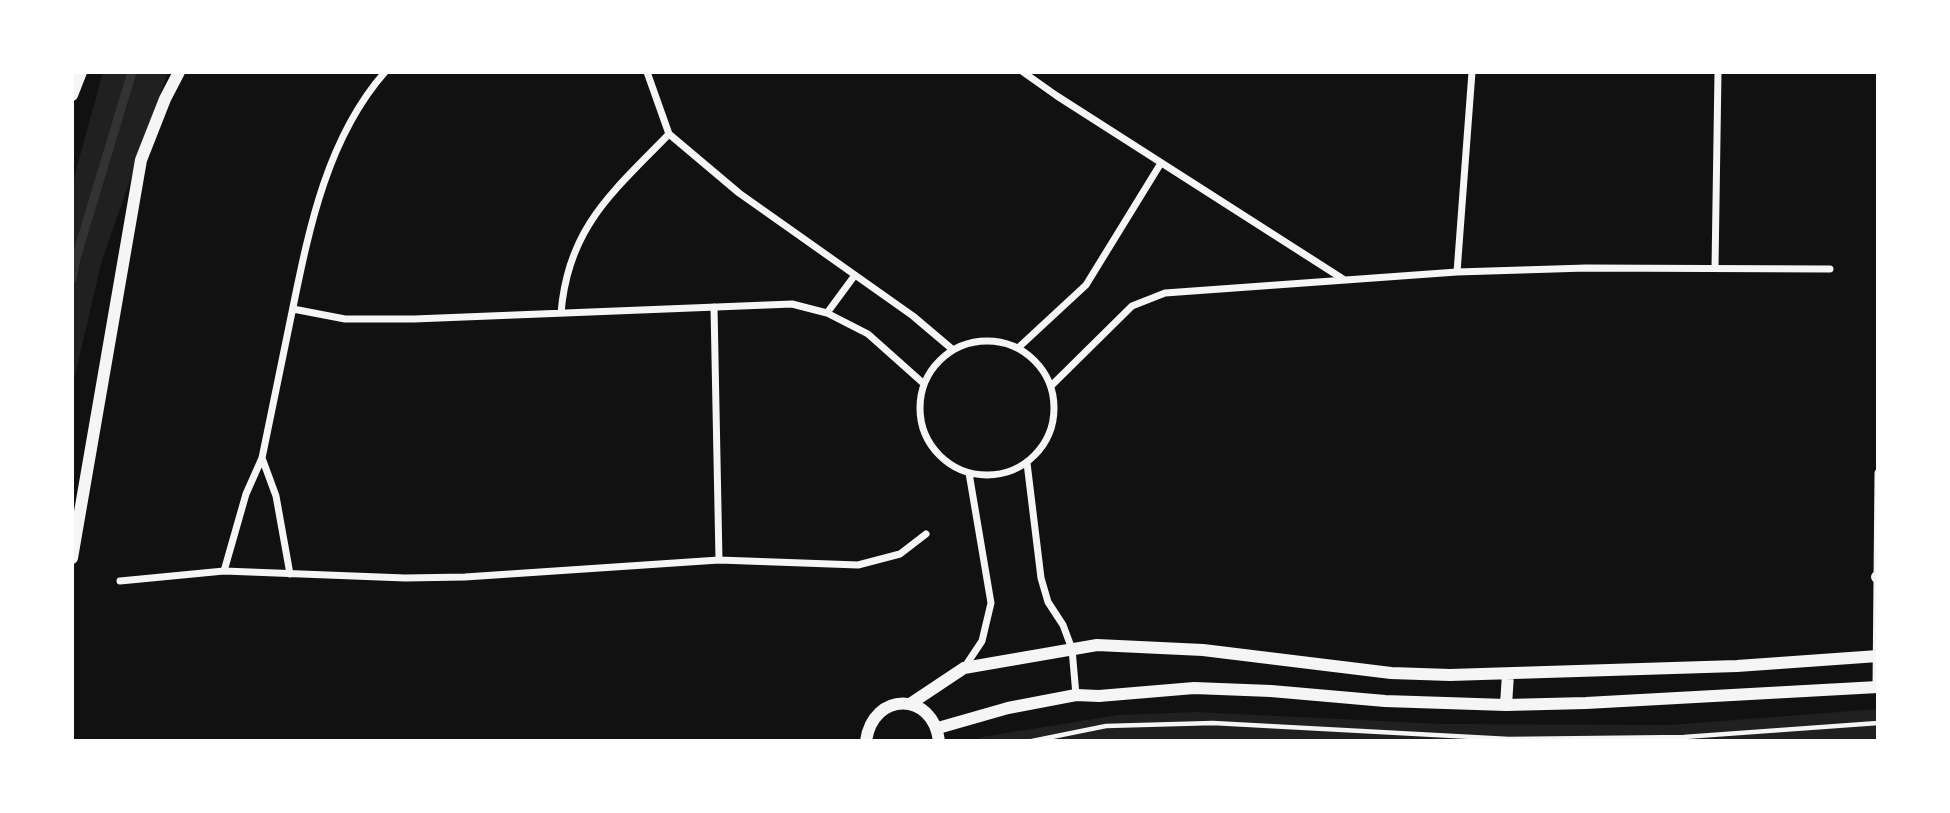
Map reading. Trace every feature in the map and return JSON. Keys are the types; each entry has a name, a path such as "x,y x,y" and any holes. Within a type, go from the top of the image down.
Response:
{"street":[{"path":"72,95 81,72"},
{"path":"72,558 141,160 165,99 179,72"},
{"path":"224,571 246,494 262,458 310,228 324,181 362,103 386,72"},
{"path":"647,72 669,134 739,193 926,325 952,349"},
{"path":"1023,72 1344,280"},
{"path":"1457,272 1472,72"},
{"path":"1715,268 1718,72"},
{"path":"561,313 563,289 573,251 595,212 669,134"},
{"path":"1018,348 1086,285 1161,163"},
{"path":"1051,386 1132,306 1165,293 1457,272 1586,268 1830,269"},
{"path":"827,313 855,275"},
{"path":"293,309 345,319 414,319 792,304 827,313 868,334 923,383"},
{"path":"714,307 719,560"},
{"path":"974,341 996,341 1018,348 1032,357 1044,370 1051,386 1055,414 1046,442 1027,463 1009,472 989,476 969,473 944,460 926,438 919,410 923,383 935,364 952,349 974,341"},
{"path":"262,458 276,496 290,574"},
{"path":"1027,463 1041,578 1048,602 1063,625 1072,649 1076,695"},
{"path":"910,704 964,668 982,641 990,603 969,473"},
{"path":"866,741 867,729 874,717 884,708 896,704 910,704 922,708 932,717 939,735 1008,708 1076,695 1099,696 1194,688 1271,691 1385,701 1507,705 1877,687 1878,473"},
{"path":"120,581 224,571 405,578 465,577 719,560 858,565 900,554 926,534"},
{"path":"964,668 1097,645 1190,650 1391,673 1508,674 1737,666 1877,656"},
{"path":"1507,705 1508,674"}],"path":[{"path":"1032,741 1106,726 1213,723 1522,738 1684,737 1878,723"}],"shaded area":[{"path":"103,72 168,72 102,260 72,388 72,185"},
{"path":"1878,709 1878,741 974,741 982,737 1118,715 1196,712 1442,724 1670,725"}],"waterway":[{"path":"72,279 132,72"}]}
